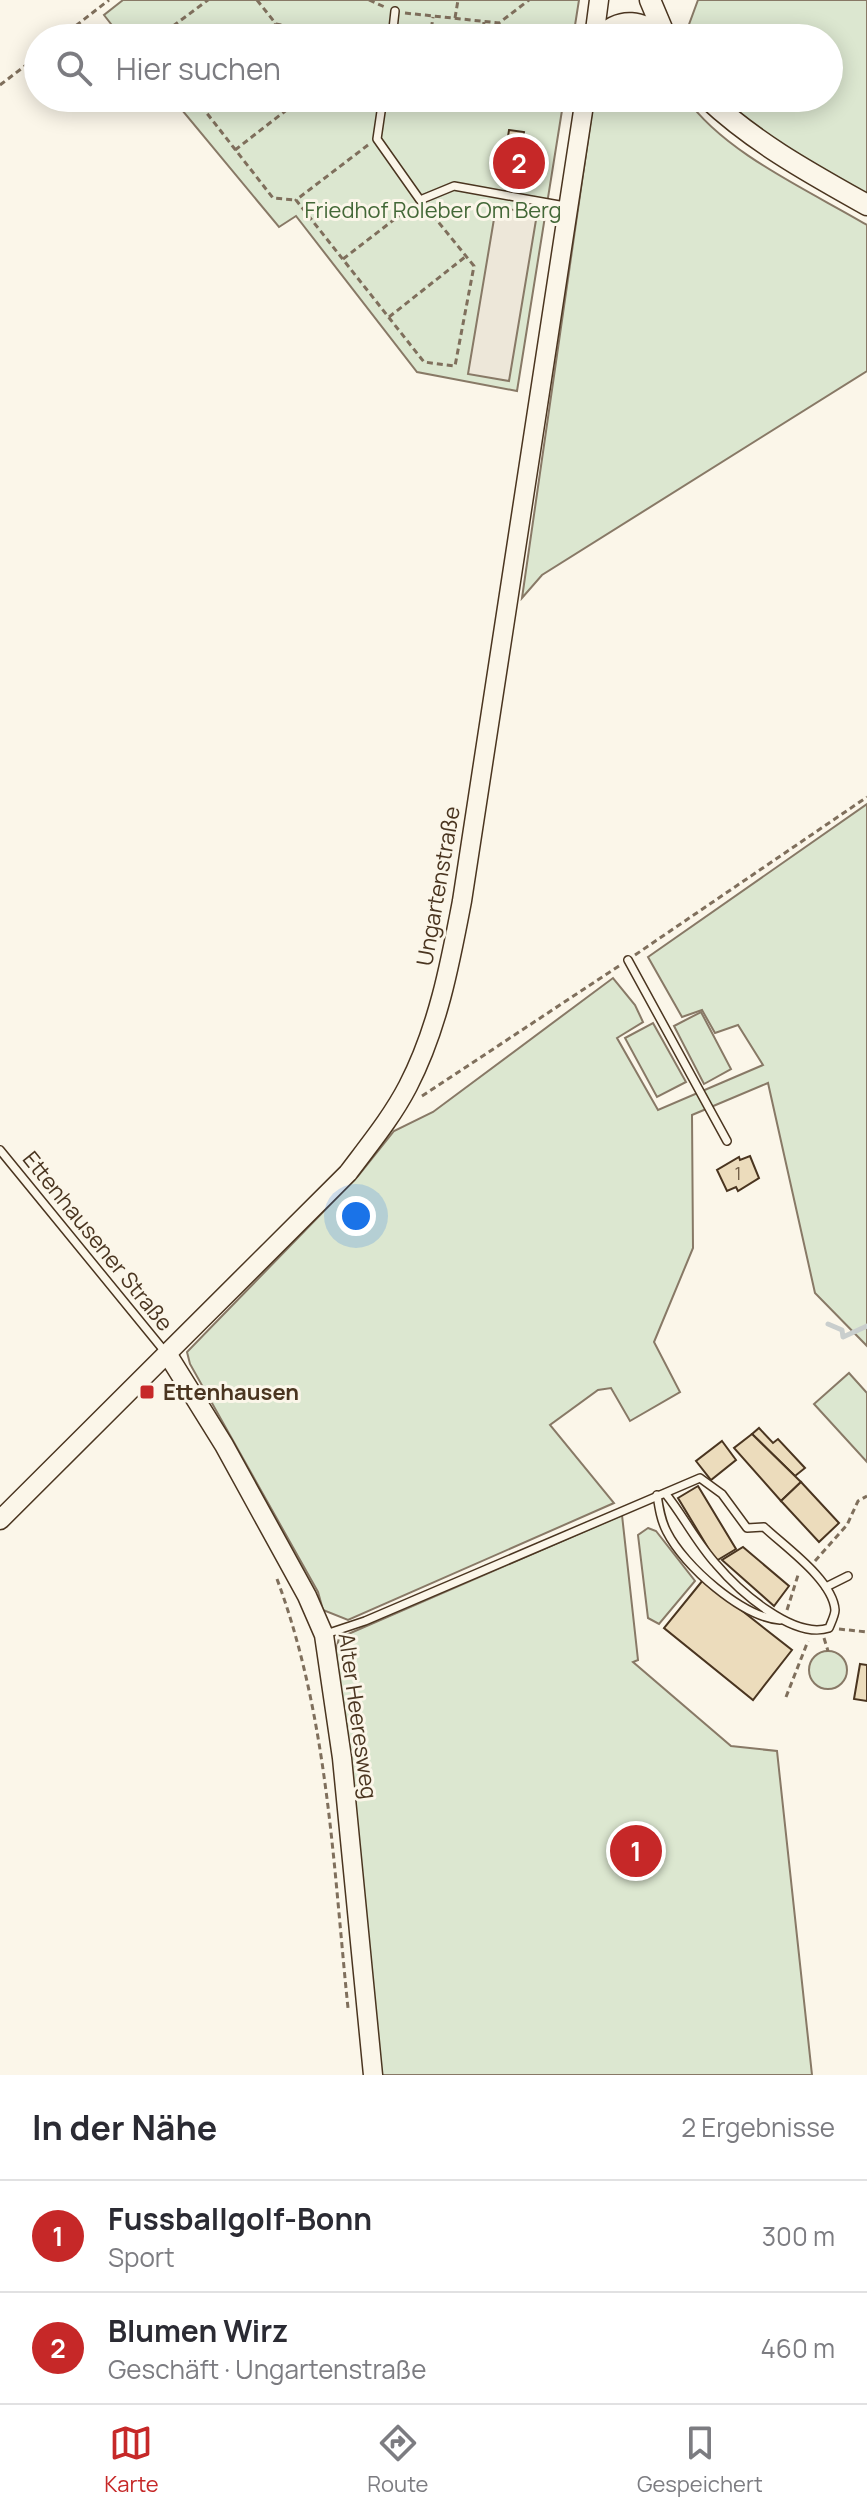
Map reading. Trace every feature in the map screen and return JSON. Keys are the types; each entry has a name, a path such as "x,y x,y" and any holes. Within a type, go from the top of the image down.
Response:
{"main road":[{"path":"650,0 660,24"},
{"path":"722,112 777,154 867,205"}],"street":[{"path":"597,24 599,0"},
{"path":"618,24 635,20 642,24"},
{"name":"Ungartenstraße","path":"0,1520 348,1173 390,1118 409,1084 436,1018 462,901 583,112"},
{"name":"Alter Heeresweg","path":"168,1355 224,1445 307,1596 324,1635 342,1758 373,2075"}],"lane":[{"path":"394,24 395,11"},
{"path":"381,112 377,139 420,200 454,186 569,207"},
{"path":"628,960 727,1141"},
{"name":"Ettenhausener Straße","path":"0,1150 168,1355"},
{"path":"324,1635 365,1621 661,1494 700,1478 722,1494 747,1528 764,1527 809,1567 826,1587 835,1610 829,1628 810,1632 782,1620 755,1615 699,1573 667,1535 661,1494"},
{"path":"661,1494 717,1566 782,1620"},
{"path":"826,1587 848,1576"}],"path":[{"path":"78,24 109,0"},
{"path":"176,24 208,0"},
{"path":"257,0 276,24"},
{"path":"369,0 395,11 499,23 529,0"},
{"path":"455,18 458,0"},
{"path":"432,24 433,17"},
{"path":"0,85 24,67"},
{"path":"206,112 273,198 296,200 377,139"},
{"path":"235,150 284,112"},
{"path":"296,200 424,362 455,366 474,266 420,200 343,259"},
{"path":"389,317 466,256"},
{"path":"809,1567 847,1525 858,1501 867,1496"},
{"path":"782,1620 796,1590 800,1560"},
{"path":"277,1577 300,1640 321,1746 349,2012"},
{"path":"829,1628 867,1632"},
{"path":"786,1697 810,1632"}],"green space":[{"path":"123,0 579,0 575,24 111,24 104,15"},
{"path":"698,0 867,0 867,195 755,130 735,112 843,112 843,24 689,24"},
{"name":"Friedhof Roleber Om Berg","path":"184,112 562,112 517,391 417,372 296,216 279,227"},
{"path":"592,112 697,112 722,136 769,169 867,225 867,371 542,575 522,598"},
{"path":"867,804 867,1346 815,1293 768,1083 692,1115 693,1248 654,1342 680,1392 630,1421 611,1388 598,1390 550,1425 614,1503 348,1620 323,1610 318,1592 190,1364 187,1352 358,1176 394,1131 433,1112 613,978 635,1005 643,1022 617,1038 658,1110 763,1065 738,1025 715,1033 702,1010 682,1017 648,957"},
{"path":"701,1012 731,1069 704,1084 674,1026"},
{"path":"653,1023 686,1082 657,1097 625,1038"},
{"path":"849,1373 867,1393 867,1462 814,1404"},
{"path":"622,1515 638,1660 633,1662 731,1746 777,1751 812,2075 378,2075 334,1658 339,1638"},
{"path":"648,1528 656,1531 695,1581 659,1624 648,1618 638,1535"},
{"path":"828,1651 841,1657 847,1670 841,1683 828,1689 815,1683 809,1670 815,1657"}],"shaded area":[{"path":"496,207 537,214 509,381 468,374"}],"building":[{"path":"509,130 524,132 522,148 537,150 532,180 502,176"},
{"path":"750,1156 759,1178 738,1191 736,1187 727,1191 717,1170 739,1157 740,1160"},
{"path":"759,1428 773,1443 778,1439 805,1468 795,1476 752,1434"},
{"path":"752,1434 801,1482 781,1501 734,1448"},
{"path":"722,1441 736,1460 711,1480 696,1461"},
{"path":"801,1482 839,1523 819,1542 781,1501"},
{"path":"698,1486 736,1549 716,1561 678,1498"},
{"path":"743,1547 789,1586 774,1606 722,1560"},
{"path":"703,1580 792,1650 753,1700 664,1628"},
{"path":"860,1664 867,1665 867,1701 854,1699"}],"waterway":[{"path":"828,1324 842,1330 843,1337 867,1326"}],"place":[{"name":"Blumen Wirz","path":"519,163"},
{"name":"Ettenhausen","path":"147,1392"},
{"name":"Fussballgolf-Bonn","path":"636,1851"}]}
